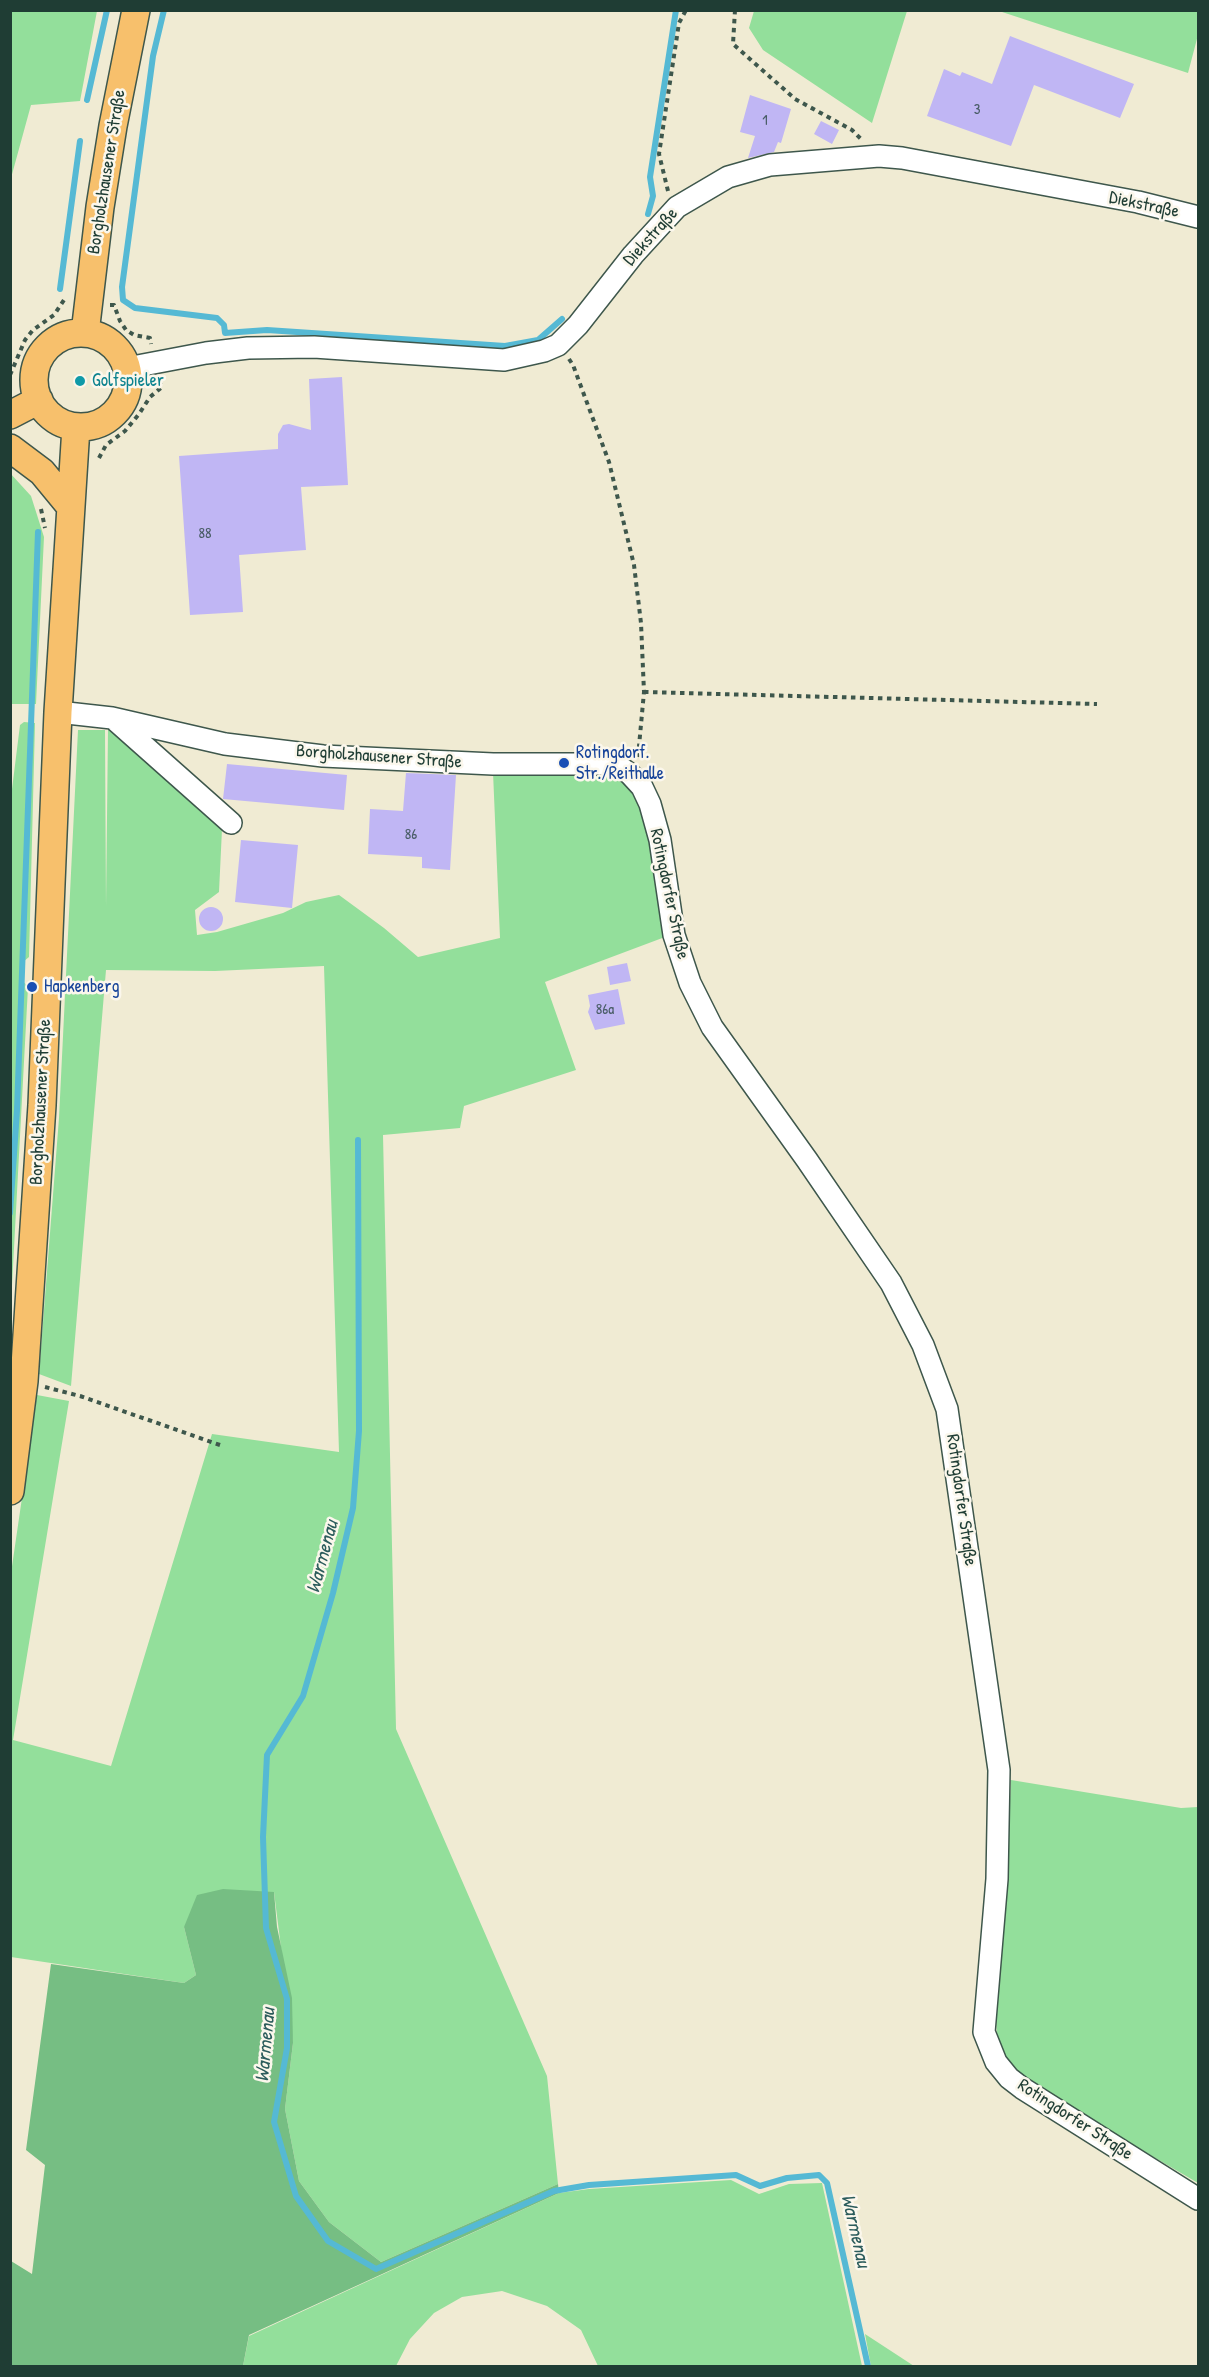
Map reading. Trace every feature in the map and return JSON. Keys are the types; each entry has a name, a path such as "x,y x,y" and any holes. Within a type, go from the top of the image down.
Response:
{"main road":[{"name":"Borgholzhausener Straße","path":"85,333 111,138 136,10"},
{"path":"85,333 99,337 111,344 121,355 127,368 128,383 125,398 117,411 98,424 76,427 60,423 48,413 39,400 34,376 42,354 51,344 61,338 85,333"},
{"path":"10,415 39,400"},
{"name":"Borgholzhausener Straße","path":"10,1491 24,1381 42,1105 58,712 76,427"},
{"path":"10,448 42,472 70,506"}],"street":[{"name":"Diekstraße","path":"127,368 248,348 315,347 504,360 544,351 558,345 579,325 633,255 677,207 728,177 770,165 879,156 902,158 1138,202 1198,217"},
{"name":"Borgholzhausener Straße","path":"58,712 112,718 225,744 324,756 493,764 606,764 620,767 630,774"},
{"path":"112,718 231,823"},
{"name":"Rotingdorfer Straße","path":"630,774 642,787 650,804 660,840 674,935 690,983 712,1028 807,1160 891,1283 923,1345 947,1408 999,1770 997,1879 984,2032 996,2062 1009,2078 1198,2199"}],"path":[{"path":"677,207 669,194 659,154 679,23 686,10"},
{"path":"735,10 733,44 795,99 852,130 879,156"},
{"path":"10,375 25,340 33,330 54,315 64,300 88,303"},
{"path":"558,345 573,365 612,473 634,565 641,623 644,692 638,758 630,774"},
{"path":"644,692 1097,704"},
{"path":"24,1381 80,1396 220,1445"}],"green space":[{"path":"11,10 97,11 80,101 31,105 11,178"},
{"path":"754,11 907,11 872,123 763,50 749,28"},
{"path":"999,11 1198,11 1198,35 1188,73"},
{"path":"10,473 31,496 44,537 36,704 11,704"},
{"path":"24,722 35,723 29,957 23,962 22,980 28,987 11,1304 10,805 20,725"},
{"path":"108,729 222,829 219,892 195,910 197,935 217,932 283,913 306,902 339,895 384,928 418,957 500,938 493,772 602,772 615,775 626,782 635,794 642,808 652,843 665,937 545,982 576,1070 464,1106 460,1128 383,1135 396,1729 547,2076 558,2184 381,2262 329,2222 299,2181 285,2109 293,2043 274,1892 184,1927 196,1975 184,1983 11,1957 10,1580 37,1395 69,1401 13,1740 111,1766 212,1434 339,1452 324,966 215,971 106,970 71,1386 39,1374 59,1118 78,730 105,730 106,907"},
{"path":"1011,1780 1181,1808 1198,1807 1198,2183 1029,2084 1016,2074 1005,2058 997,2033 995,2010 1006,1880"},
{"path":"223,1889 274,1892 277,1927 292,1998 293,2043 285,2109 299,2181 329,2222 381,2262 558,2184 559,2193 249,2335 243,2366 11,2366 11,2261 32,2274 45,2165 26,2150 51,1964 184,1983 196,1975 184,1927 197,1895"},
{"path":"731,2180 759,2194 789,2184 822,2183 862,2366 598,2366 581,2330 547,2306 502,2291 462,2297 434,2313 410,2339 396,2366 243,2366 249,2336 559,2193"},
{"path":"865,2334 914,2366 871,2366"}],"building":[{"path":"1010,36 1134,84 1120,118 1034,85 1011,146 927,116 944,69 960,76 962,72 992,84"},
{"path":"750,95 791,109 781,143 778,142 774,152 748,158 755,136 740,132"},
{"path":"821,121 839,130 832,144 814,134"},
{"path":"342,377 348,485 301,487 306,550 239,555 243,612 190,615 179,456 278,449 278,434 283,425 289,424 311,430 309,379"},
{"path":"227,764 347,775 344,810 223,799"},
{"path":"406,773 456,775 450,870 422,868 422,857 368,854 370,809 403,811"},
{"path":"241,840 298,845 292,908 235,902"},
{"path":"211,907 220,910 223,919 220,928 211,931 202,928 199,919 202,910"},
{"path":"627,963 631,981 610,985 607,967"},
{"path":"618,989 625,1024 595,1030 588,1012 590,1006 588,995"}],"waterway":[{"path":"87,100 107,10"},
{"path":"164,10 153,56 122,287 123,300 135,308 217,318 224,325 225,333 267,330 505,346 538,340 562,319"},
{"path":"648,214 653,196 650,177 676,10"},
{"path":"60,289 80,141"},
{"path":"10,1213 17,1110 38,532"},
{"name":"Warmenau","path":"358,1140 359,1431 353,1508 333,1593 303,1696 267,1755 263,1837 266,1928 287,1999 287,2048 274,2122 296,2196 328,2241 376,2269 554,2191 589,2185 736,2175 760,2186 787,2178 819,2175 827,2183 868,2366"}],"place":[{"name":"Golfspieler","path":"80,381"},
{"name":"Rotingdorf. Str./Reithalle","path":"564,763"},
{"name":"Hapkenberg","path":"32,987"}]}
